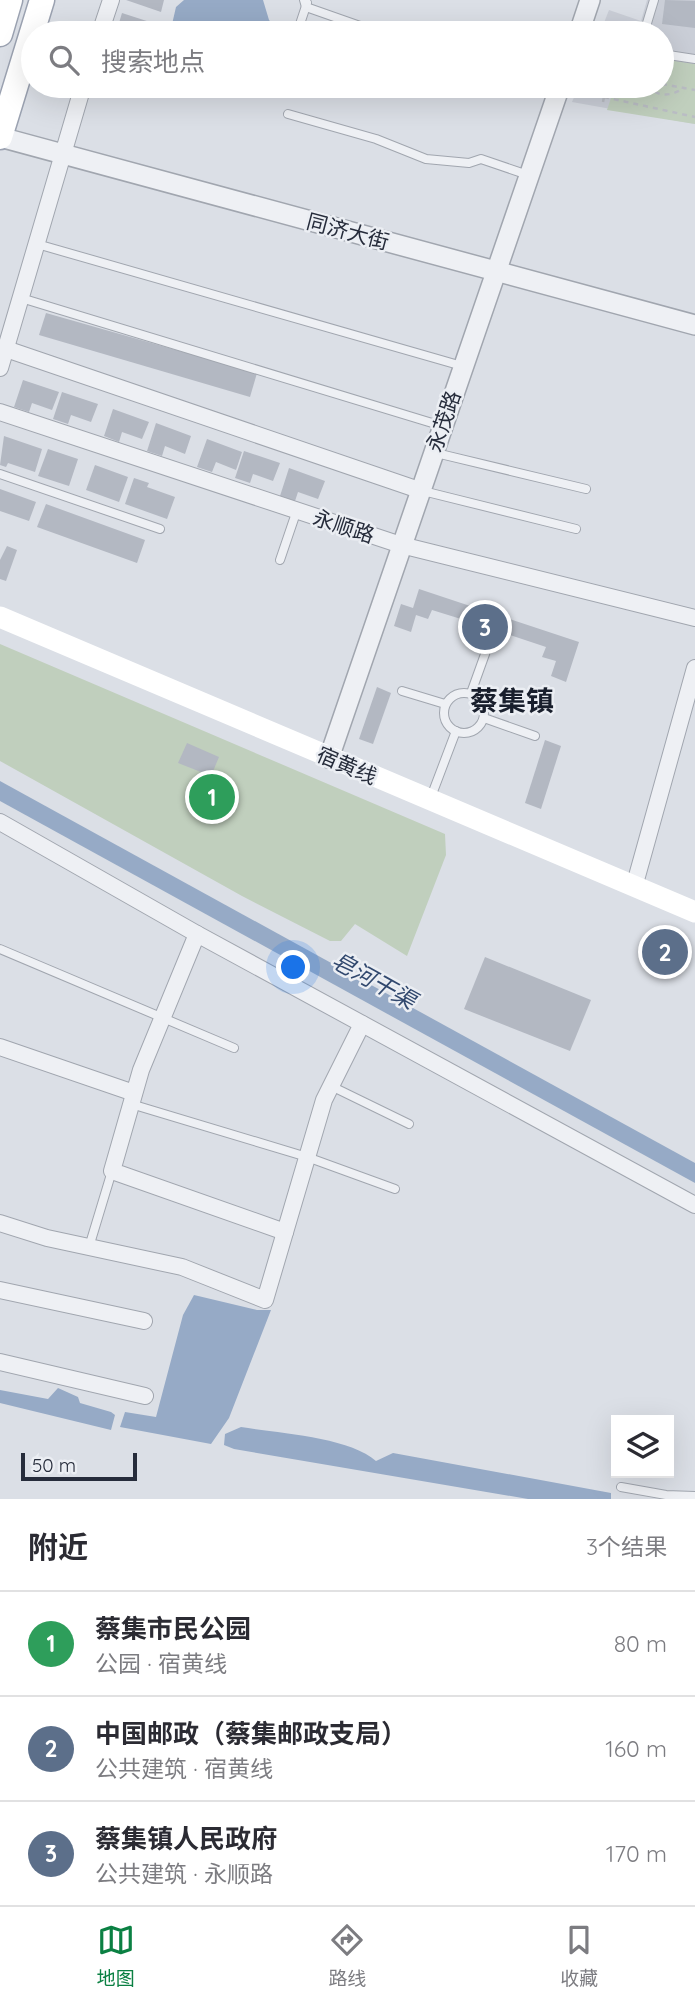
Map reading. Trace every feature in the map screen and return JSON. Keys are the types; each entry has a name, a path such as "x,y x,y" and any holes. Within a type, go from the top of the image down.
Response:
{"main road":[{"path":"0,34 10,0"},
{"path":"36,21 42,0"},
{"path":"0,137 21,68"},
{"name":"宿黄线","path":"0,617 695,912"}],"street":[{"path":"104,21 111,0"},
{"path":"583,21 590,0"},
{"path":"0,368 80,98"},
{"name":"永茂路","path":"329,758 494,270 556,98"},
{"name":"同济大街","path":"0,137 695,325"},
{"path":"6,349 419,490"},
{"name":"永顺路","path":"0,412 401,545 695,618"},
{"path":"634,887 695,668"},
{"path":"0,821 197,934 695,1205"},
{"path":"197,934 133,1098 111,1171 285,1232"},
{"path":"0,1223 89,1247 182,1267 265,1300 331,1086 362,1024"},
{"path":"0,1047 133,1098"},
{"path":"0,1290 144,1321"},
{"path":"0,1362 145,1395"}],"lane":[{"path":"648,21 654,0"},
{"path":"300,21 306,2 351,21"},
{"path":"674,56 695,59"},
{"path":"288,114 376,139 426,159 469,163 481,159 528,175"},
{"path":"37,244 462,366"},
{"path":"21,298 442,426"},
{"path":"433,452 586,489"},
{"path":"0,474 160,529"},
{"path":"419,490 576,529"},
{"path":"280,560 297,510"},
{"path":"471,693 489,643"},
{"path":"402,691 445,704"},
{"path":"471,693 484,705 484,718 475,730 456,732 446,723 445,704 454,695 471,693"},
{"path":"484,718 535,736"},
{"path":"430,800 456,732"},
{"path":"0,949 234,1048"},
{"path":"331,1086 409,1124"},
{"path":"133,1098 395,1189"},
{"path":"89,1247 111,1171"},
{"path":"621,1487 666,1495 695,1496"}],"path":[{"path":"674,86 695,90"},
{"path":"674,93 684,88"},
{"path":"603,102 604,98"},
{"path":"609,98 695,117"}],"shaded area":[{"path":"647,0 695,0 695,124 572,102 574,98 674,98 674,21 641,21"},
{"path":"609,10 641,21 605,21"}],"green space":[{"path":"674,61 695,64 695,124 607,110 611,98 674,98"},
{"path":"0,644 445,834 446,855 407,956 355,924 341,941 330,941 242,896 0,761"}],"water":[{"path":"184,0 263,0 270,21 173,21 176,7"},
{"path":"0,781 695,1163 695,1183 0,801"},
{"path":"194,1295 257,1310 271,1310 229,1418 211,1444 120,1427 125,1412 156,1417 183,1315"},
{"path":"58,1388 78,1397 80,1403 115,1415 111,1430 0,1403 0,1390 48,1399"},
{"path":"241,1427 332,1441 349,1446 376,1461 393,1453 611,1493 611,1499 528,1499 234,1449 224,1445 225,1434"}],"building":[{"path":"126,0 164,0 161,12"},
{"path":"665,0 695,1 695,28 674,25 674,21 662,21"},
{"path":"122,13 147,21 120,21"},
{"path":"46,313 257,373 250,397 39,335"},
{"path":"23,380 59,392 52,410 32,403 29,412 14,407"},
{"path":"62,392 98,404 91,422 71,415 68,424 53,419"},
{"path":"113,409 149,422 142,439 122,432 119,442 104,436"},
{"path":"156,423 191,436 185,454 165,446 162,456 147,451"},
{"path":"4,436 42,449 35,472 8,463 6,467 0,465"},
{"path":"207,439 242,452 236,470 216,462 212,472 197,467"},
{"path":"48,449 78,459 69,486 38,476"},
{"path":"244,451 280,463 273,481 253,474 250,483 235,478"},
{"path":"95,465 128,477 119,502 86,490"},
{"path":"289,468 325,481 318,499 298,492 295,501 280,496"},
{"path":"134,478 149,483 147,487 175,497 167,519 125,504"},
{"path":"0,489 36,502 29,521 0,511"},
{"path":"46,504 145,540 137,563 37,527"},
{"path":"7,546 17,550 6,581 0,579 0,560"},
{"path":"419,589 579,642 566,682 551,676 556,661 542,657 546,647 510,635 499,639 468,629 461,619 432,610 428,619 416,615 411,632 394,626 401,604 413,608"},
{"path":"377,687 391,693 373,744 359,739"},
{"path":"545,740 561,746 541,809 525,803"},
{"path":"187,743 219,757 211,776 178,763"},
{"path":"485,957 591,1000 570,1051 464,1009"}],"place":[{"name":"蔡集镇人民政府","path":"485,627"},
{"name":"蔡集市民公园","path":"212,797"},
{"name":"中国邮政（蔡集邮政支局）","path":"665,952"}],"district":[{"name":"蔡集镇","path":"512,700"}],"water label":[{"name":"皂河干渠","path":"374,980"}]}
